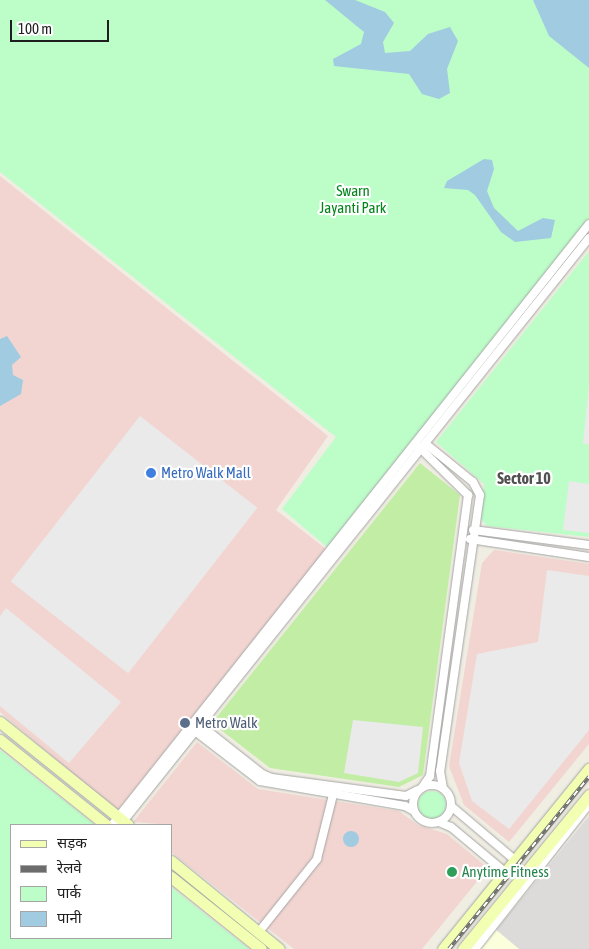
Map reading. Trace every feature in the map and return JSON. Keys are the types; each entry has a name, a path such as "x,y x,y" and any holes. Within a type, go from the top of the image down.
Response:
{"street":[{"path":"120,823 589,224"},
{"path":"120,823 426,444 589,238"},
{"path":"414,811 420,789 430,776 466,528 465,489 420,450 418,440"},
{"path":"426,444 479,489 476,530 440,772 451,806 515,860"},
{"path":"466,528 589,545"},
{"path":"464,538 589,557"},
{"path":"0,722 120,823"},
{"path":"198,728 262,774 414,811 423,821 439,822 505,872"},
{"path":"0,740 105,824"},
{"path":"443,949 589,769"},
{"path":"334,791 406,796 420,789 444,788"},
{"path":"258,933 318,859 334,791"},
{"path":"569,794 587,801"},
{"path":"463,949 587,801"},
{"path":"475,949 587,801"},
{"path":"439,822 451,806"},
{"path":"172,862 279,949"},
{"path":"172,878 261,949"}],"shaded area":[{"name":"Metro Walk Mall","path":"0,176 328,436 276,510 326,549 117,811 0,712"},
{"path":"589,385 589,444 583,444"},
{"path":"140,416 257,508 128,673 11,581"},
{"path":"569,481 589,484 589,533 563,530"},
{"path":"494,550 589,564 589,744 509,842 464,805 449,766 482,563"},
{"path":"547,570 589,576 589,730 509,829 472,801 459,763 477,654 538,642"},
{"path":"6,608 121,702 69,763 0,706 0,616"},
{"path":"353,720 423,727 418,773 399,782 344,773"},
{"path":"197,742 258,789 399,811 418,825 447,834 488,868 422,949 294,949 172,853 172,824 133,822"},
{"path":"589,816 589,949 481,949 484,945"},
{"path":"494,928 519,949 478,949"}],"green space":[{"name":"Swarn Jayanti Park","path":"0,0 589,0 589,221 327,547 282,509 336,437 0,172"},
{"path":"589,251 589,537 487,526 481,519 484,484 436,442"},
{"path":"420,463 460,495 423,775 399,787 270,768 212,723"},
{"path":"0,750 94,824 10,824 10,939 172,939 172,888 249,949 0,949"},
{"path":"432,791 442,795 446,805 442,815 432,819 422,815 418,805 422,795"}],"water":[{"path":"325,0 355,0 385,12 394,23 383,42 385,53 410,51 428,34 450,27 458,41 447,69 450,93 439,99 422,94 409,74 334,66 333,59 361,44 364,32"},
{"path":"533,0 589,0 589,68 549,36"},
{"path":"484,159 492,160 494,169 487,191 494,208 518,231 543,218 555,220 551,238 515,242 501,232 475,195 468,190 444,188 447,181"},
{"path":"7,336 21,357 12,365 13,375 23,380 21,394 0,406 0,339"},
{"path":"351,831 357,833 359,839 357,845 351,847 345,845 343,839 345,833"}],"railway":[{"path":"449,949 589,777"}],"place":[{"name":"Metro Walk Mall","path":"151,473"},
{"name":"Metro Walk","path":"185,723"},
{"name":"Anytime Fitness","path":"452,872"}],"district":[{"name":"Sector 10","path":"524,478"}]}
